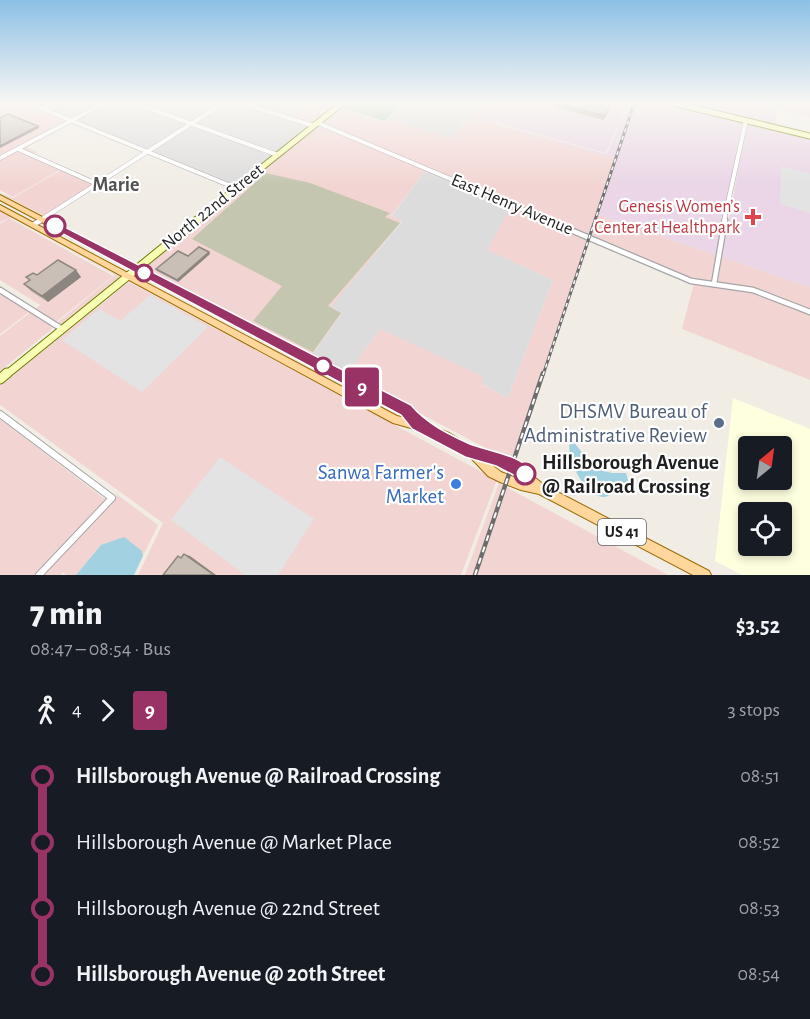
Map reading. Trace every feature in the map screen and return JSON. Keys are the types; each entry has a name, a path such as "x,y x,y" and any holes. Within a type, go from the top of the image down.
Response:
{"main road":[{"name":"US 41","path":"0,197 406,410 417,424"},
{"name":"US 41","path":"0,207 396,420 417,424 472,453 492,471 519,486 540,489 705,575"}],"street":[{"path":"0,159 52,131"},
{"path":"95,131 236,188"},
{"path":"33,225 180,131"},
{"path":"210,131 278,155"},
{"name":"North 22nd Street","path":"0,379 309,131"},
{"name":"East Henry Avenue","path":"330,131 691,281 759,291 810,312"},
{"path":"714,284 744,131"},
{"path":"789,131 810,136"},
{"path":"18,149 97,184"},
{"path":"0,290 62,329"},
{"path":"0,414 112,498 39,575"}],"shaded area":[{"path":"0,131 51,131 24,145 17,143 38,152 33,155 61,169 13,197 0,190"},
{"path":"101,131 177,131 148,150"},
{"path":"182,131 207,131 274,156 236,186 151,151"},
{"path":"215,131 306,131 277,154"},
{"path":"311,131 332,131 426,170 391,216 402,221 331,307 342,313 311,356 141,267"},
{"path":"342,131 428,131 450,138 457,131 519,131 616,159 600,207 595,214 716,255 712,281 691,279"},
{"path":"426,131 457,131 450,138"},
{"path":"517,131 607,154 617,131 741,131 716,255 595,214 600,207 616,159"},
{"path":"525,131 616,131 606,153"},
{"path":"745,131 784,131 810,137 810,287 722,257"},
{"path":"781,166 810,174 810,213 780,204"},
{"path":"61,170 94,185 44,216 0,193 13,198"},
{"path":"426,170 511,206 488,250 553,280 508,398 380,329 347,375 311,356 342,313 330,307 402,222 391,217"},
{"path":"266,173 310,183 390,213 385,217 400,223 328,306 341,313 313,352 253,321 282,286 192,239"},
{"path":"511,206 590,240 512,462 347,375 380,329 482,376 483,385 508,398 553,280 487,250"},
{"path":"0,211 11,217 0,222"},
{"path":"9,218 113,276 0,371 0,336 40,305 0,280 0,224"},
{"path":"16,220 122,278 63,325 58,322 115,275"},
{"path":"722,257 810,287 810,309 759,289 718,282"},
{"path":"129,282 497,480 461,575 138,575 163,523 0,405 0,385"},
{"path":"694,283 759,293 810,314 810,380 682,329"},
{"path":"0,294 29,312 0,334"},
{"path":"150,295 208,327 142,392 62,340 99,309 120,321"},
{"path":"733,398 810,429 810,575 742,575 715,561"},
{"path":"0,419 106,500 34,575 0,575"},
{"path":"220,457 314,519 278,575 245,575 171,520"},
{"path":"499,483 668,575 465,575"},
{"path":"115,493 158,525 143,556 142,551 101,545 76,575 66,575 63,572 61,575 44,575 117,496"}],"water":[{"path":"573,441 594,468 612,473 626,473 629,483 604,497 597,496 590,491 574,467 569,450 570,443"},
{"path":"124,537 142,551 143,556 134,575 76,575 101,545"}],"building":[{"path":"0,131 29,131 0,146"},
{"path":"199,247 209,252 177,280 156,269 178,251 188,256"},
{"path":"58,260 76,270 42,296 24,284 30,280 26,277 33,273 37,275"},
{"path":"184,554 214,575 163,575 178,556 181,558"}],"railway":[{"path":"543,375 625,131"},
{"path":"475,575 543,373"}],"bus line":[{"name":"9","path":"55,226 406,410 417,424 470,452 499,459 525,474"}],"place":[{"name":"Genesis Women’s Center at Healthpark","path":"753,217"},
{"name":"DHSMV Bureau of Administrative Review","path":"719,423"},
{"name":"Hillsborough Avenue @ Railroad Crossing","path":"525,474"},
{"name":"Sanwa Farmer's Market","path":"456,484"}],"district":[{"name":"Marie","path":"116,185"}]}
